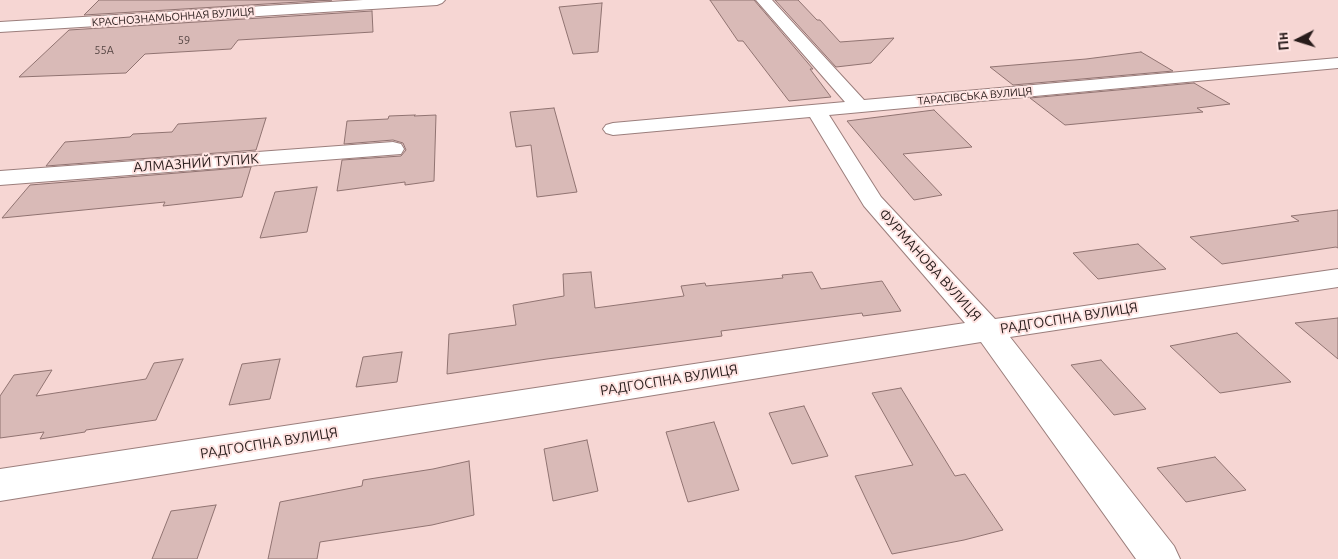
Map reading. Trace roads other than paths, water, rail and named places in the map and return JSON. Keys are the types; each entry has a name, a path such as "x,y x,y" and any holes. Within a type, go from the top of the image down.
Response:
{"street":[{"name":"КРАСНОЗНАМЬОННАЯ ВУЛИЦЯ","path":"0,28 437,0"},
{"path":"764,0 859,106"},
{"name":"ТАРАСІВСЬКА ВУЛИЦЯ","path":"613,129 1338,63"},
{"name":"ФУРМАНОВА ВУЛИЦЯ","path":"816,110 872,200 988,330 1160,559"},
{"name":"АЛМАЗНИЙ ТУПИК","path":"0,178 393,149"},
{"name":"РАДГОСПНА ВУЛИЦЯ","path":"0,485 988,330 1338,278"}]}
